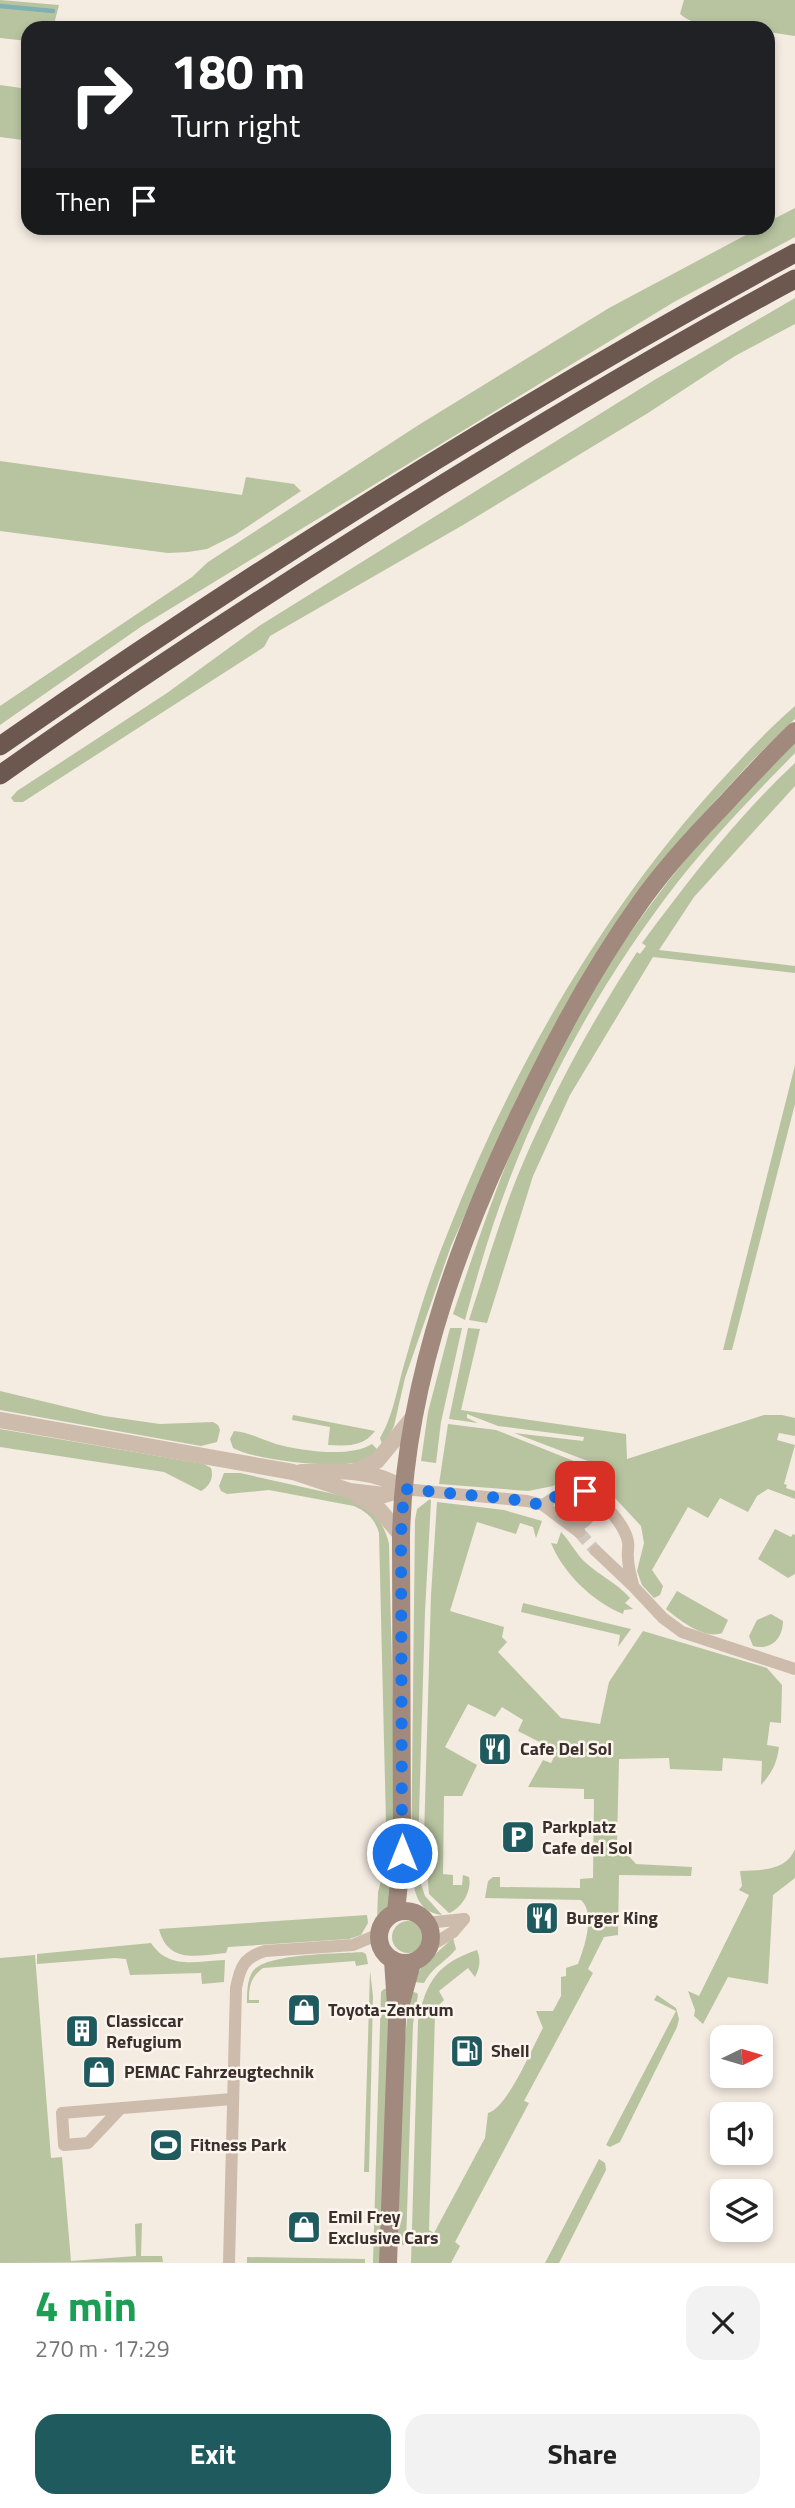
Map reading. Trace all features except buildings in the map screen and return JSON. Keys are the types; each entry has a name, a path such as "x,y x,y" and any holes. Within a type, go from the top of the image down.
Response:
{"highway":[{"path":"0,746 146,646 398,484 630,344 795,253"},
{"path":"0,775 156,667 379,524 600,389 795,279"}],"main road":[{"path":"403,1912 401,1535 414,1416 439,1319 469,1230 514,1123 555,1042 609,950 643,899 684,847 795,731"},
{"path":"403,1912 420,1915 427,1923 431,1936 430,1946 421,1958 412,1963 393,1961 383,1952 379,1934 383,1923 403,1912"},
{"path":"388,2263 397,2021 393,1961"},
{"path":"397,2021 412,1963"}],"street":[{"path":"353,1472 377,1461 414,1416"},
{"path":"0,1420 293,1472 350,1491 384,1495 404,1489 503,1498 542,1505 576,1530 591,1516 594,1497"},
{"path":"293,1472 353,1472 383,1477 404,1489"},
{"path":"542,1505 559,1494 575,1489 594,1497 610,1511 624,1529 628,1542 633,1586"},
{"path":"350,1491 377,1507 401,1535"},
{"path":"596,1551 663,1618 682,1632 795,1669"},
{"path":"427,1923 464,1919 453,1932 430,1946"},
{"path":"229,2263 236,1987 243,1962 265,1951 353,1945 379,1934"},
{"path":"121,2108 88,2143 64,2145 62,2113 121,2108 232,2099"}],"green space":[{"path":"0,0 59,5 55,21 21,21 21,40 0,38"},
{"path":"684,0 795,0 795,36 775,33 775,21 692,21 680,14"},
{"path":"0,85 21,88 21,140 0,137"},
{"path":"795,208 795,237 674,302 142,626 0,725 0,706 192,577 208,562 417,426 609,308 746,235 775,235 775,218"},
{"path":"795,298 795,324 735,356 648,413 463,525 270,636 264,647 23,802 14,802 11,798 17,791 167,693 259,626 656,379"},
{"path":"0,461 242,495 246,477 294,484 301,491 235,535 207,549 168,553 0,531"},
{"path":"795,706 795,719 694,824 558,1019 518,1096 451,1246 405,1378 394,1426 383,1447 380,1438 392,1409 436,1263 473,1171 530,1053 597,941 674,835 717,785"},
{"path":"795,741 795,753 734,816 691,866 627,952 604,988 562,1062 526,1139 497,1213 465,1320 453,1314 491,1203 523,1122 575,1019 646,910 736,800"},
{"path":"795,763 795,786 694,897 659,950 795,966 795,973 653,957 570,1095 533,1176 487,1323 469,1320 501,1221 535,1135 605,1003 637,952 640,954 646,946 642,943 696,873 733,827"},
{"path":"795,1065 795,1104 732,1350 723,1350"},
{"path":"450,1328 462,1328 441,1422 436,1463 421,1461 428,1412"},
{"path":"468,1328 480,1329 461,1410 626,1434 627,1459 764,1415 795,1418 795,1436 779,1433 777,1440 795,1445 784,1484 787,1485 786,1488 795,1491 795,1499 768,1489 757,1496 748,1512 720,1498 708,1518 688,1507 652,1570 663,1586 660,1595 654,1598 642,1585 637,1571 644,1543 641,1526 601,1483 588,1478 564,1479 553,1486 528,1491 439,1484 448,1424 496,1430 594,1469 601,1466 514,1433 583,1441 584,1437 498,1426 467,1414 467,1418 478,1423 449,1419"},
{"path":"0,1391 104,1416 160,1424 213,1422 220,1430 217,1442 201,1446 0,1410"},
{"path":"293,1415 375,1431 360,1443 328,1445 330,1427 292,1420"},
{"path":"0,1429 204,1464 211,1468 212,1478 201,1491 164,1472 0,1447"},
{"path":"234,1431 276,1444 312,1451 351,1451 372,1444 379,1451 362,1461 348,1464 276,1460 233,1448 230,1439"},
{"path":"224,1473 240,1473 352,1498 376,1517 387,1537 394,1753 392,1891 388,1908 377,1923 378,1892 385,1867 386,1823 379,1533 370,1516 354,1506 269,1490 227,1494 221,1491 219,1486"},
{"path":"430,1499 418,1849 421,1884 425,1896 442,1915 427,1909 418,1899 411,1868 415,1520 417,1509"},
{"path":"437,1502 504,1510 542,1521 536,1538 533,1527 520,1523 516,1534 477,1522 450,1611 504,1627 502,1637 507,1642 498,1652 561,1718 600,1724 609,1682 643,1631 767,1668 782,1685 781,1723 770,1722 767,1745 779,1747 773,1768 761,1785 762,1761 723,1758 722,1771 670,1769 669,1758 619,1759 617,1843 636,1864 692,1867 691,1876 619,1875 618,1935 604,1937 588,1969 593,1973 524,2101 529,2103 455,2242 460,2246 451,2263 411,2263 418,2021 430,1984 452,1961 477,1950 479,1964 475,1977 468,1968 439,1991 444,2000 435,2014 429,2230 434,2233 485,2138 488,2113 503,2101 511,2089 543,2028 536,2011 553,2011 561,1996 561,1977 566,1976 566,1968 578,1964 587,1931 588,1914 581,1900 485,1898 488,1881 493,1877 500,1877 500,1887 580,1888 580,1879 593,1878 594,1799 584,1799 584,1789 528,1787 543,1760 551,1763 557,1751 518,1731 523,1720 502,1707 495,1717 468,1704 445,1747 477,1765 462,1796 444,1796 443,1874 453,1875 453,1885 462,1885 463,1875 469,1877 469,1888 462,1903 449,1913 429,1894 424,1838 431,1595"},
{"path":"775,1529 791,1537 795,1535 795,1574 788,1578 758,1559"},
{"path":"561,1532 586,1563 630,1598 625,1603 633,1609 624,1610 623,1614 601,1602 580,1585 563,1565 551,1543 557,1544"},
{"path":"677,1591 728,1620 722,1633 708,1634 700,1631 666,1609"},
{"path":"523,1603 631,1629 618,1647 620,1635 521,1612"},
{"path":"771,1614 783,1621 781,1633 770,1645 753,1646 749,1636 757,1620"},
{"path":"795,1849 795,1878 773,1895 768,1984 728,1977 703,2024 694,2016 695,2010 688,1991 699,1996 749,1895 739,1890 742,1886 740,1871 772,1868 786,1862"},
{"path":"367,1915 368,1923 361,1935 349,1939 228,1947 226,1953 195,1956 177,1953 169,1948 159,1929"},
{"path":"408,1921 420,1925 424,1937 420,1949 408,1953 396,1949 392,1937 396,1925"},
{"path":"453,1938 456,1949 424,1983 413,1982 422,1966"},
{"path":"151,1943 158,1952 175,1961 225,1960 224,1982 202,1984 201,1973 130,1975 126,1959 37,1964 37,1954"},
{"path":"362,1952 366,1954 368,1964 356,1966 355,1961 263,1968 253,1978 249,1990 249,2000 259,2000 259,2003 247,2003 250,1978 253,1971 261,1965 287,1958"},
{"path":"35,1955 51,2158 62,2157 71,2261 136,2256 135,2224 142,2223 141,2256 162,2256 163,2262 0,2263 0,1958"},
{"path":"370,1971 373,1996 369,2172 364,2172"},
{"path":"389,1989 389,2007 381,2263 373,2263 381,1992"},
{"path":"410,1991 418,1995 413,2024 406,2245 397,2244 404,2047"},
{"path":"657,1995 676,2008 679,2019 677,2027 620,2142 610,2147 606,2145 676,2011 654,2000"},
{"path":"599,2159 605,2163 606,2170 559,2263 545,2263"},
{"path":"247,2257 365,2259 365,2263 247,2263"}],"waterway":[{"path":"0,6 53,11"}],"tunnel":[{"path":"579,1532 596,1551"}],"place":[{"name":"Cafe Del Sol","path":"495,1749"},
{"name":"Parkplatz Cafe del Sol","path":"518,1837"},
{"name":"Burger King","path":"542,1918"},
{"name":"Toyota-Zentrum","path":"304,2010"},
{"name":"Classiccar Refugium","path":"82,2031"},
{"name":"Shell","path":"467,2051"},
{"name":"PEMAC Fahrzeugtechnik","path":"99,2072"},
{"name":"Fitness Park","path":"166,2145"},
{"name":"Emil Frey Exclusive Cars","path":"304,2227"}],"route":[{"path":"402,1853 401,1535 404,1489 511,1499 542,1505 559,1494 575,1489 585,1491"}]}
